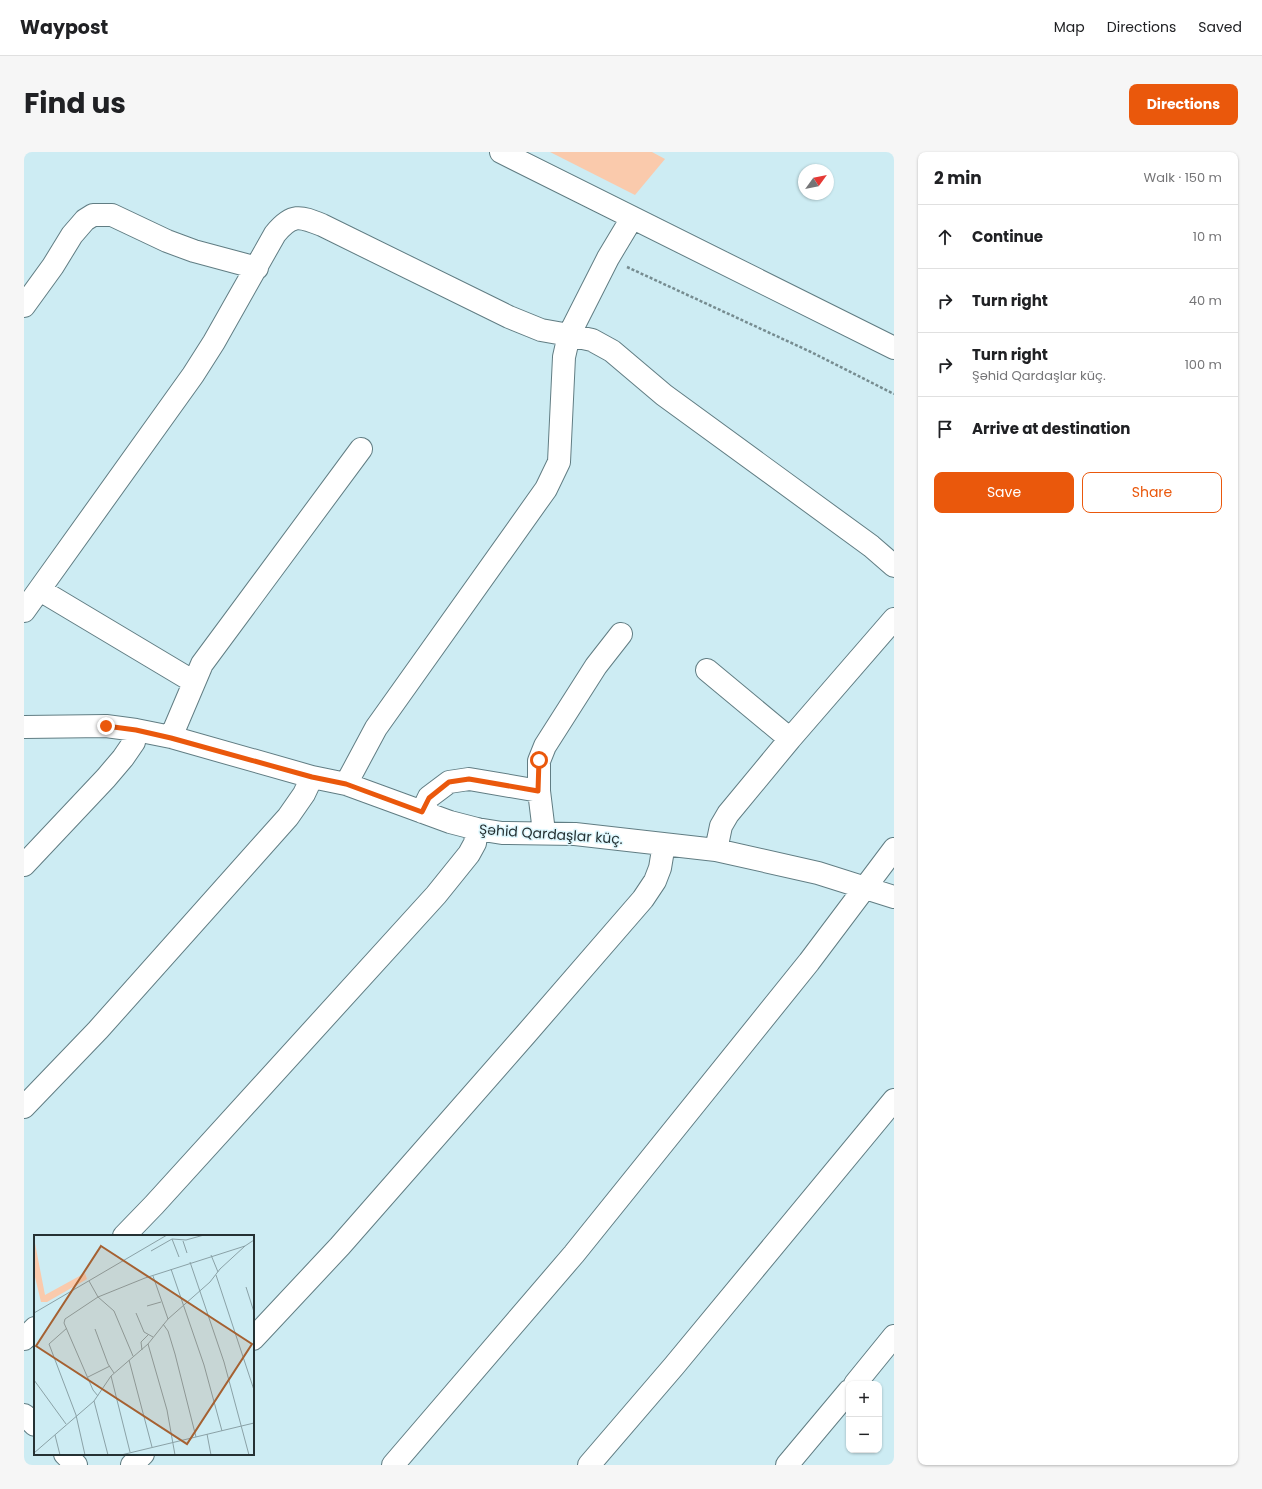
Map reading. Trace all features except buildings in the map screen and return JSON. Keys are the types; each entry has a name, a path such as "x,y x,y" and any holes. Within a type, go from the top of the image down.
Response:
{"street":[{"path":"501,152 894,348"},
{"path":"24,306 53,266 72,234 85,220 93,215 112,214 168,241 194,251 257,268"},
{"path":"24,611 193,375 214,342 275,234 284,223 297,217 305,218 329,228 509,317 540,330 592,340 612,351 664,395 871,546 894,566"},
{"path":"346,784 376,728 546,489 559,462 564,357 570,335 608,258 632,218"},
{"path":"171,738 202,664 361,449"},
{"path":"40,590 194,682"},
{"path":"716,850 721,826 728,814 894,618"},
{"path":"544,832 538,791 539,760 545,746 596,666 621,634"},
{"path":"707,670 790,739"},
{"name":"Şəhid Qardaşlar küç.","path":"24,727 106,726 136,730 171,738 312,777 346,784 450,822 477,829 502,833 544,832 575,834 716,850 818,873 894,897"},
{"path":"24,865 123,758 134,742 136,730"},
{"path":"24,1107 98,1030 288,817 304,794 312,777"},
{"path":"422,812 429,798 449,782 469,779 538,791"},
{"path":"125,1235 436,895 469,854 475,843 477,829"},
{"path":"254,1337 340,1246 642,899 655,881 660,868 664,844"},
{"path":"393,1465 574,1254 809,962 894,849"},
{"path":"589,1465 674,1366 894,1100"},
{"path":"24,1339 34,1329"},
{"path":"857,1381 894,1336"},
{"path":"787,1465 846,1395"},
{"path":"24,1415 34,1424"},
{"path":"66,1455 76,1465"},
{"path":"132,1465 142,1455"}],"path":[{"path":"608,258 811,352 894,394"}],"shaded area":[{"path":"550,152 652,152 665,159 635,195"}],"route":[{"path":"106,726 136,730 171,738 312,777 346,784 422,812 429,798 449,782 469,779 538,791 539,760"}]}
